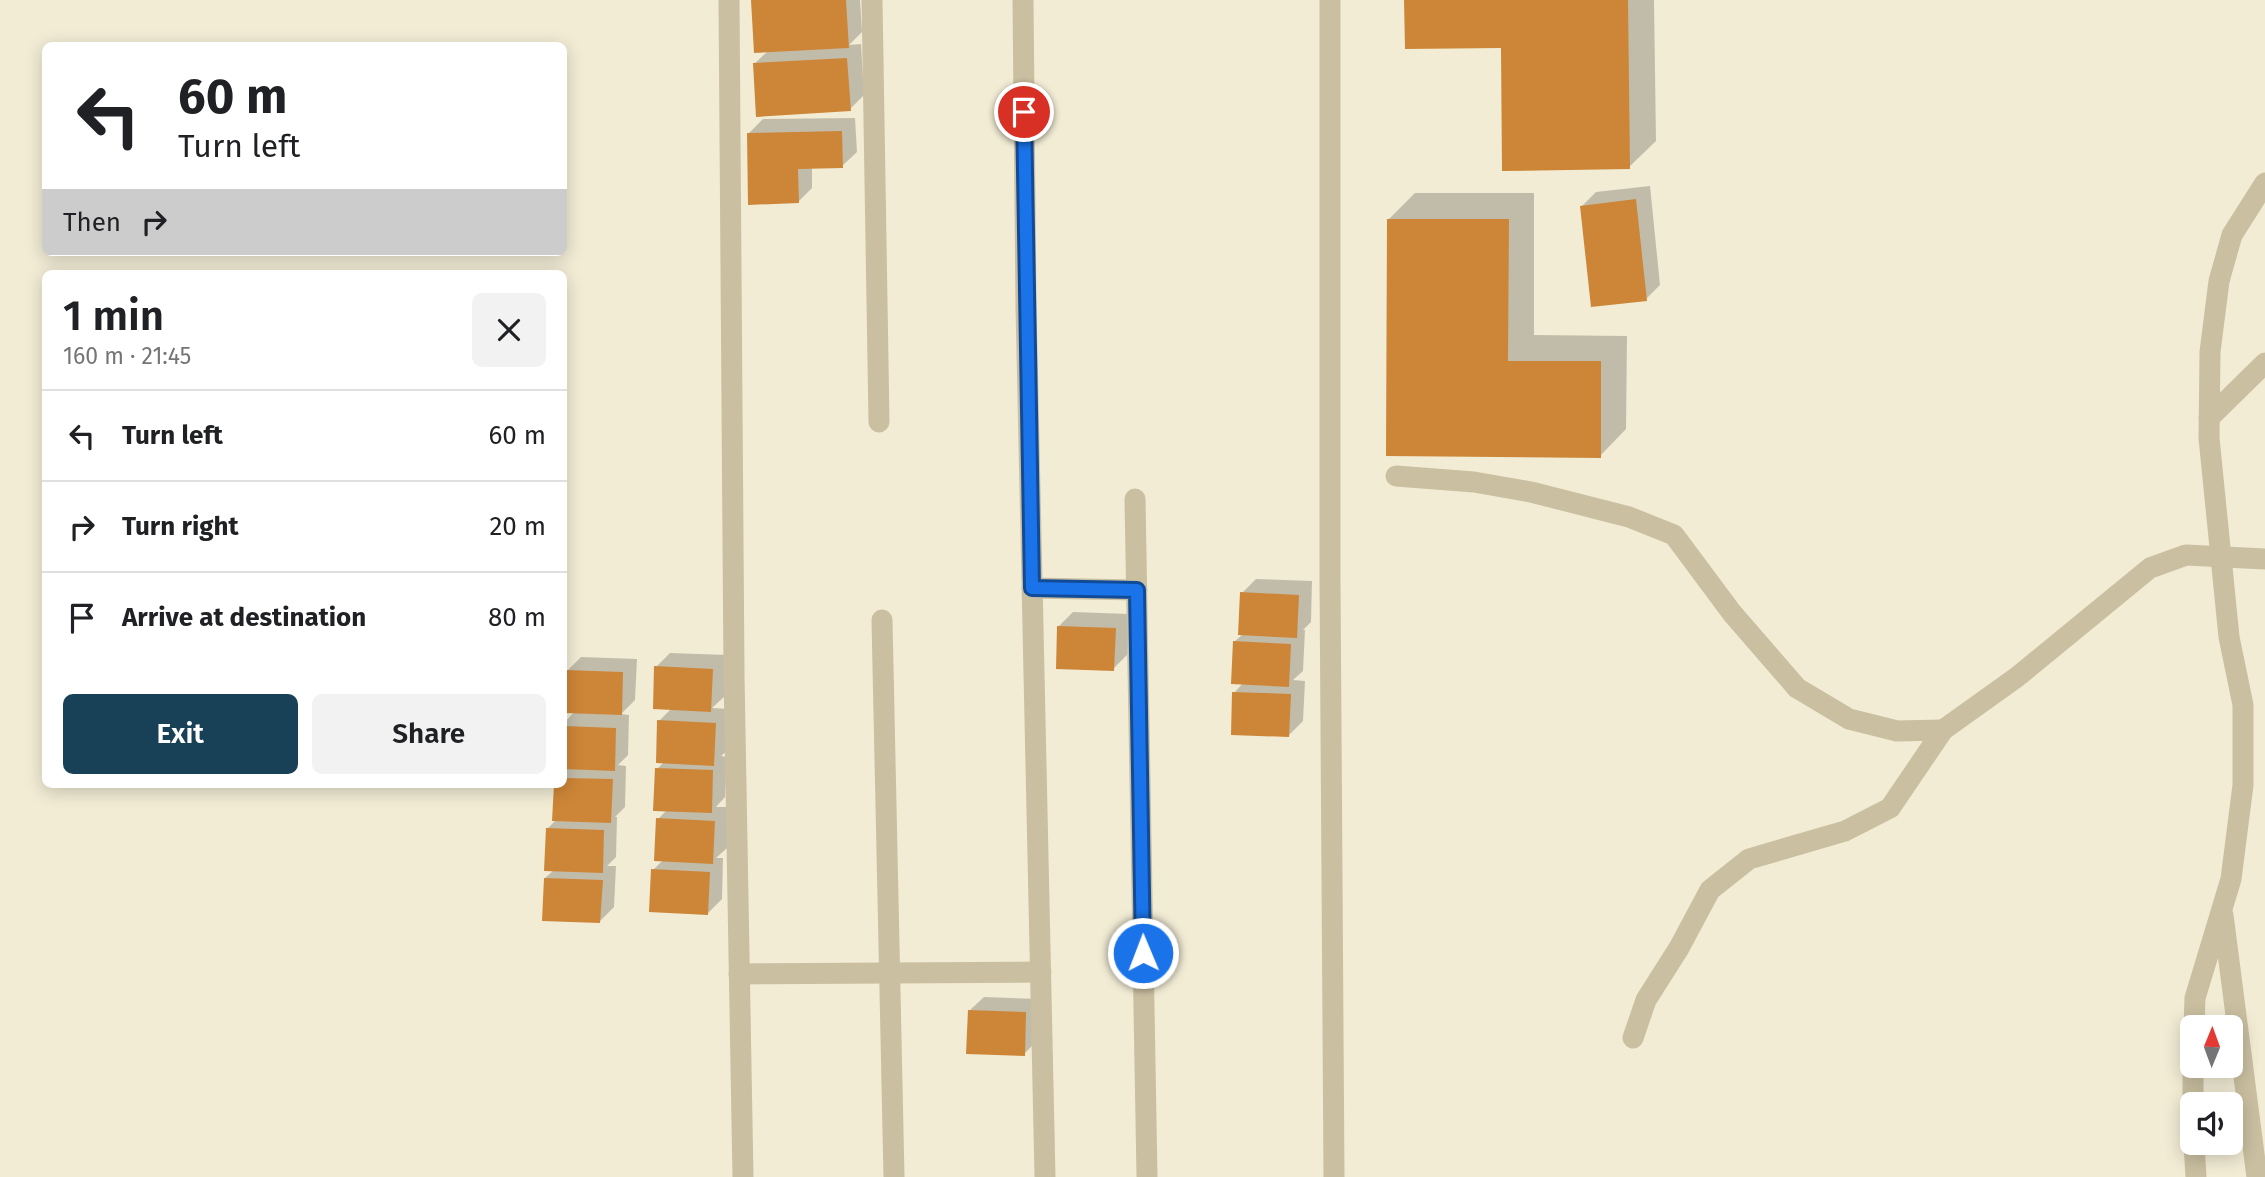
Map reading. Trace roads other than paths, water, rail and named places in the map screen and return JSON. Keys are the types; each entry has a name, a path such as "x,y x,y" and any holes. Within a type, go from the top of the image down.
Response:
{"street":[{"path":"729,0 734,675 743,1177"},
{"path":"872,0 878,422"},
{"path":"1023,0 1045,1177"},
{"path":"1330,0 1334,1177"},
{"path":"2194,1015 2195,998 2231,879 2243,772 2243,705 2229,637 2209,418 2210,352 2219,281 2232,234 2265,184"},
{"path":"2209,418 2265,363"},
{"path":"1396,476 1475,482 1531,492 1629,517 1674,536 1732,613 1797,688 1849,719 1897,731 1943,730"},
{"path":"1135,499 1147,1177"},
{"path":"1633,1038 1646,1000 1679,948 1710,890 1749,859 1845,831 1890,808 1943,730 2017,677 2150,568 2186,555 2265,559"},
{"path":"1032,588 1137,590"},
{"path":"882,621 894,1177"},
{"path":"2222,908 2258,1177"},
{"path":"739,974 1041,972"},
{"path":"2195,1155 2196,1177"}]}
